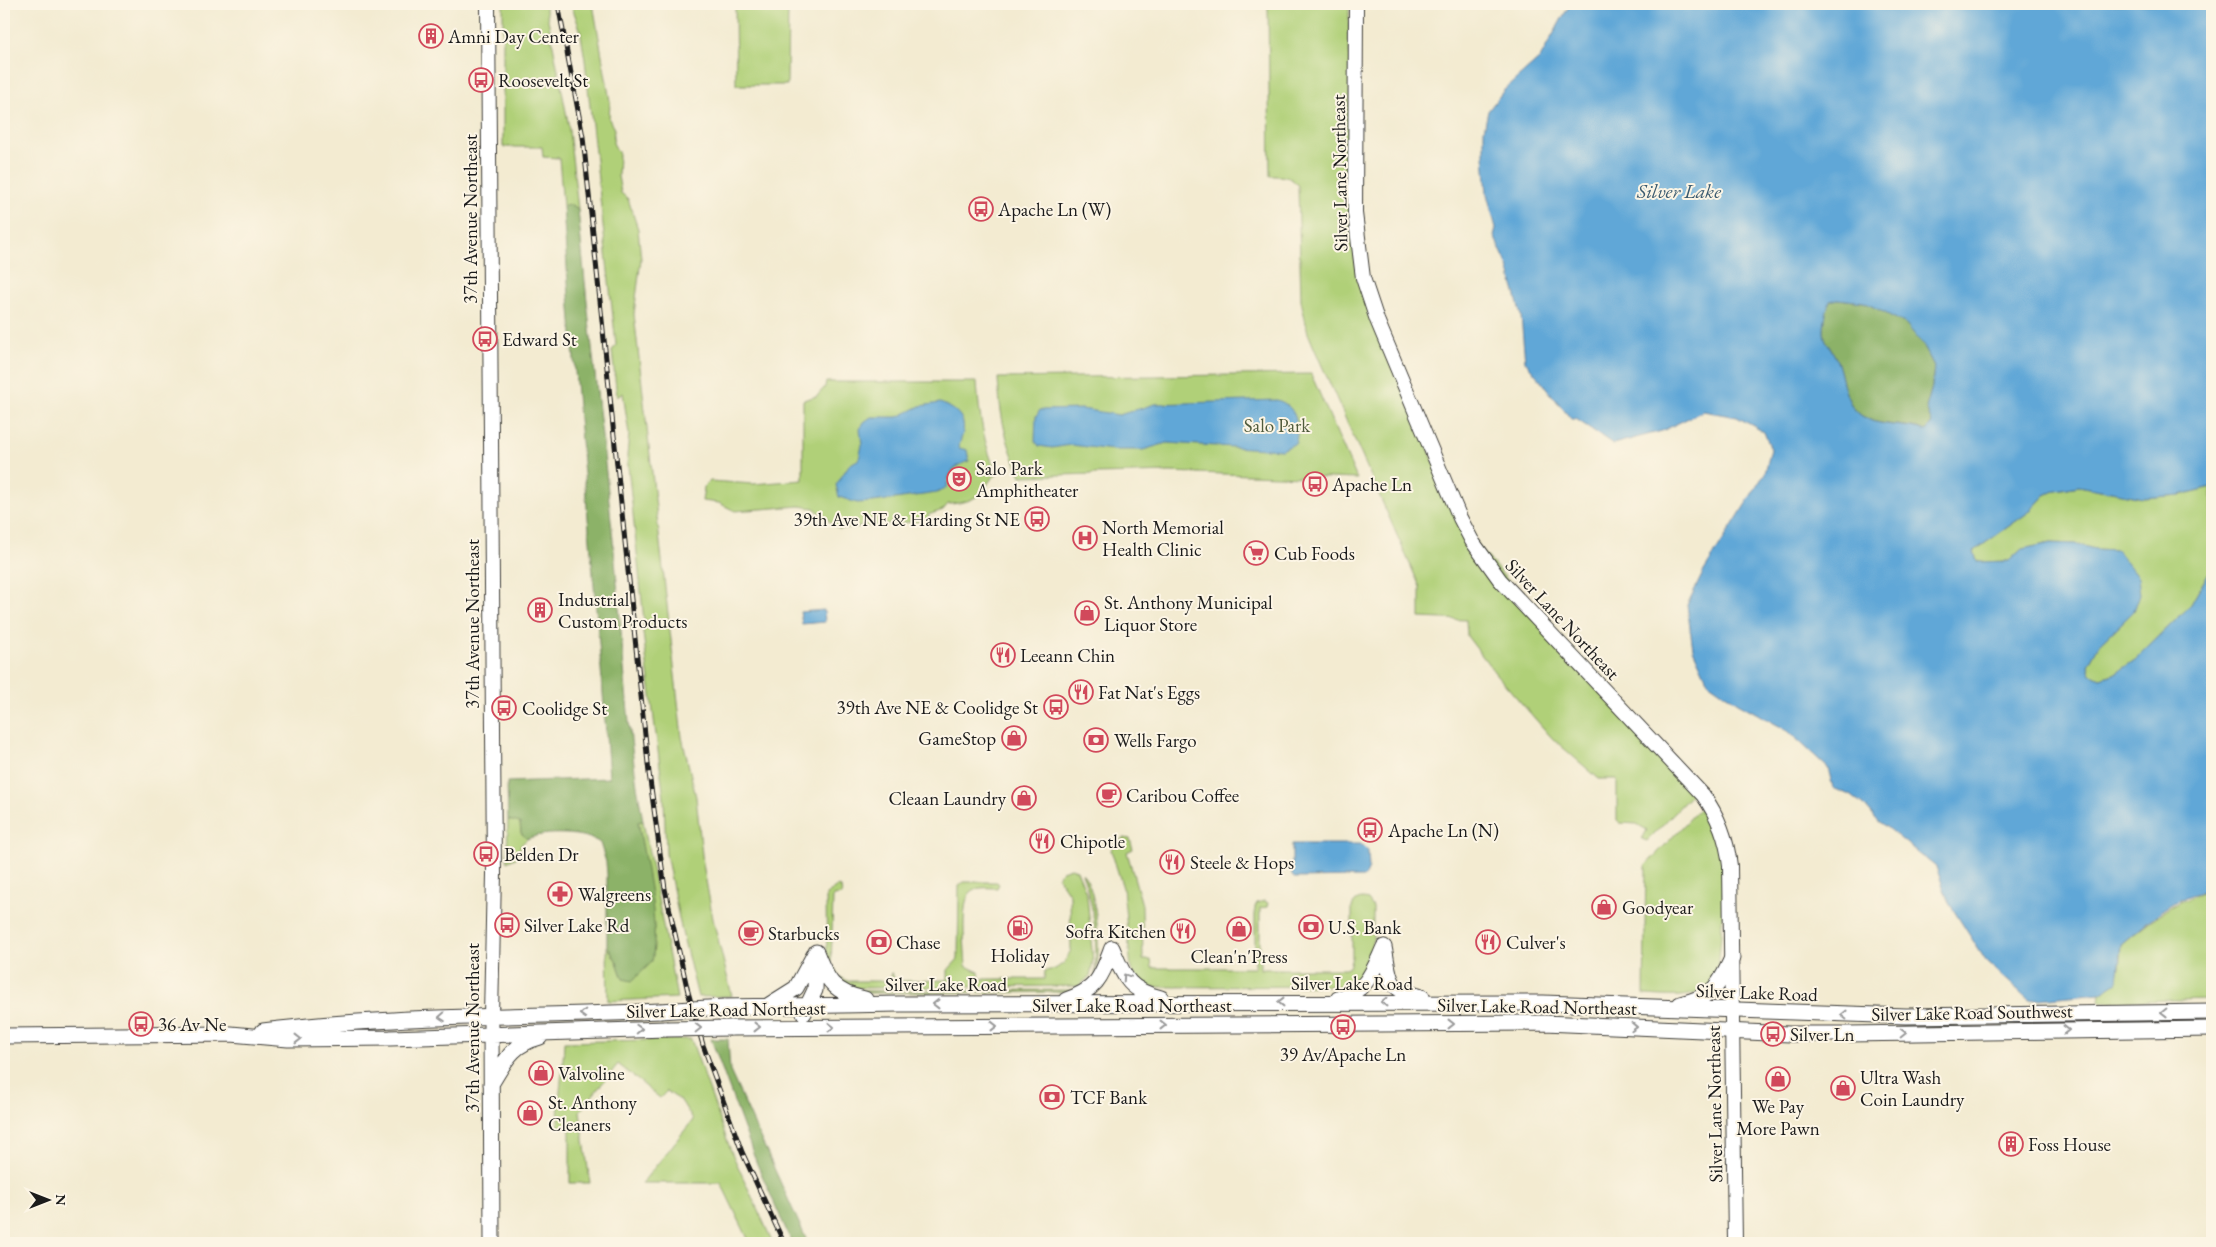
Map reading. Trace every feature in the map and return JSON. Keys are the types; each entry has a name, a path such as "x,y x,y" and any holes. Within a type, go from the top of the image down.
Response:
{"main road":[{"path":"1328,1002 1353,994 1361,988 1372,973 1384,947 1391,981 1400,992 1450,1003"},
{"path":"1055,1004 1082,994 1094,986 1101,977 1112,948 1125,978 1135,988 1144,994 1184,1003"},
{"path":"816,952 825,975 838,989 850,996 899,1004"},
{"path":"783,1027 802,1016 808,1006 815,990 816,952"},
{"path":"767,1006 796,988 816,952"},
{"path":"1665,1008 1706,996 1723,978 1732,958"},
{"name":"Silver Lake Road","path":"491,1016 767,1006 1328,1002 1543,1003 1732,1012 1906,1016 2212,1012"},
{"name":"Silver Lake Road Northeast","path":"232,1034 287,1028 470,1015 491,1016"},
{"name":"37th Avenue Northeast","path":"491,1016 492,1243"},
{"name":"Silver Lake Road Northeast","path":"4,1036 232,1034 288,1039 783,1027 1545,1023 1732,1031"},
{"name":"Silver Lake Road Southwest","path":"1732,1031 1848,1034 2212,1029"},
{"path":"491,1084 516,1047 525,1041 556,1032"}],"street":[{"name":"37th Avenue Northeast","path":"488,4 494,865 491,1016"},
{"name":"Silver Lane Northeast","path":"1356,4 1357,240 1366,290 1460,518 1484,560 1500,580 1703,794 1712,807 1724,832 1729,856 1732,958 1735,1243"}],"green space":[{"path":"503,4 545,4 568,122 578,209 569,205 563,206 559,158 543,157 542,147 503,147"},
{"path":"571,4 593,4 610,101 609,119 614,129 613,143 619,154 618,176 621,193 628,199 638,229 641,259 634,314 682,737 696,797 703,864 713,919 732,996 698,997 681,928 666,854 664,798 643,633 644,621 627,456 629,434 623,393 617,397 612,351 616,345 585,60 580,29"},
{"path":"735,4 788,4 787,85 736,85"},
{"path":"1268,4 1349,4 1351,224 1357,272 1459,524 1692,794 1647,841 1642,839 1647,830 1637,824 1620,823 1617,820 1617,779 1599,779 1552,738 1496,674 1467,636 1466,620 1420,618 1420,587 1308,333 1301,300 1298,186 1289,178 1270,176"},
{"path":"572,205 578,209 614,550 629,719 643,821 638,822 653,910 654,946 652,962 632,981 623,979 617,962 607,945 607,874 606,862 600,843 585,837 564,834 534,836 527,839 521,833 520,823 508,820 507,782 609,778 563,206"},
{"path":"1838,299 1864,302 1907,324 1923,345 1934,366 1932,387 1926,408 1932,423 1926,431 1869,420 1851,405 1837,361 1824,334 1826,311 1830,301"},
{"name":"Salo Park","path":"1311,374 1357,479 1170,472 1021,476 1004,428 998,378"},
{"path":"826,382 977,382 983,430 997,475 973,499 948,504 943,510 928,515 931,520 839,529 814,508 800,506 735,511 719,503 702,501 704,487 710,481 753,484 803,480 803,400 817,396 825,387"},
{"path":"2079,486 2143,498 2180,495 2212,487 2212,567 2190,606 2135,660 2114,674 2100,678 2090,673 2088,665 2099,645 2134,611 2117,550 2095,549 2075,544 2051,543 2022,549 2009,561 1977,562 1974,551 2029,512 2045,495 2056,490"},
{"path":"1702,806 1717,835 1722,861 1723,911 1718,976 1712,984 1695,994 1685,996 1644,995 1646,865"},
{"path":"514,819 520,823 521,833 527,839 521,845 517,857 507,862 508,820"},
{"path":"638,821 643,821 677,998 608,1001 607,945 617,962 623,979 650,901"},
{"path":"1124,838 1130,839 1133,849 1127,852 1142,905 1143,960 1151,960 1152,968 1255,968 1255,907 1257,903 1265,901 1268,903 1267,907 1260,908 1260,969 1345,969 1349,967 1352,957 1352,907 1358,900 1363,899 1368,900 1373,907 1373,959 1371,970 1351,986 1150,987 1141,985 1131,969 1123,888 1111,850 1115,843"},
{"path":"1071,868 1077,870 1087,895 1093,961 1090,976 1079,986 849,988 849,985 835,974 834,969 836,969 838,976 848,981 890,981 892,972 895,981 948,980 948,970 958,959 959,886 964,882 997,882 999,884 997,888 976,889 971,892 965,905 966,966 979,972 980,979 1044,979 1045,971 1055,969 1064,963 1071,950 1070,895 1058,877 1062,871"},
{"path":"1082,873 1087,880 1095,906 1098,952 1095,974 1094,923 1090,897"},
{"path":"838,886 841,888 842,895 833,896 831,969 844,988 827,965 826,895"},
{"path":"2205,892 2212,893 2212,999 2099,1002 2100,993 2112,985 2118,973 2121,944 2171,907"},
{"path":"1077,990 1071,992 867,993 851,991"},
{"path":"691,1039 731,1151 773,1243 750,1243 721,1183 642,1183 693,1120 682,1102 667,1091 660,1098 618,1064 580,1111 590,1183 570,1183 570,1127 558,1127 564,1042"},
{"path":"711,1039 728,1039 730,1071 808,1243 792,1243 757,1164"}],"water":[{"name":"Silver Lake","path":"1570,4 2212,4 2212,487 2180,495 2143,498 2079,486 2056,490 2045,495 2029,512 1974,551 1977,562 2009,561 2022,549 2051,543 2075,544 2095,549 2117,550 2138,577 2140,594 2134,611 2099,645 2088,665 2090,673 2100,678 2114,674 2135,660 2190,606 2212,567 2212,893 2201,892 2177,902 2151,919 2121,944 2117,982 2100,993 2029,1000 1986,961 1949,903 1936,867 1876,819 1866,807 1852,796 1833,788 1828,768 1788,731 1738,703 1708,682 1693,649 1687,605 1704,571 1765,473 1771,449 1764,432 1737,417 1703,411 1662,431 1613,444 1576,419 1571,419 1525,361 1521,316 1508,266 1494,236 1496,228 1487,194 1484,130 1488,111 1504,90 1540,58","holes":["1838,299 1864,302 1906,324 1923,345 1934,366 1932,387 1926,408 1932,423 1926,431 1869,420 1851,405 1845,391 1836,357 1825,338 1825,319 1830,301"]},
{"path":"1277,400 1293,411 1297,423 1296,443 1282,450 1167,443 1143,450 1113,450 1071,445 1052,448 1039,446 1035,441 1036,416 1040,410 1082,409 1119,415 1155,404"},
{"path":"940,403 958,413 963,421 963,432 959,448 967,450 969,461 953,470 947,487 937,493 873,502 857,503 839,497 836,485 849,465 859,459 862,445 860,429 864,422 871,417 898,417 920,406"},
{"path":"824,610 825,622 802,624 800,612"},
{"path":"1292,844 1361,844 1368,851 1369,868 1365,877 1294,878 1292,876"}],"railway":[{"path":"558,4 583,137 649,773 665,889 688,992 703,1045 742,1152 784,1243"}],"place":[{"name":"Amni Day Center","path":"431,36"},
{"name":"Roosevelt St","path":"481,80"},
{"name":"Apache Ln (W)","path":"981,209"},
{"name":"Edward St","path":"485,339"},
{"name":"Salo Park Amphitheater","path":"959,479"},
{"name":"Apache Ln","path":"1315,484"},
{"name":"39th Ave NE & Harding St NE","path":"1037,519"},
{"name":"North Memorial Health Clinic","path":"1085,538"},
{"name":"Cub Foods","path":"1256,553"},
{"name":"Industrial Custom Products","path":"540,610"},
{"name":"St. Anthony Municipal Liquor Store","path":"1087,613"},
{"name":"Leeann Chin","path":"1003,655"},
{"name":"Fat Nat's Eggs","path":"1081,692"},
{"name":"39th Ave NE & Coolidge St","path":"1056,707"},
{"name":"Coolidge St","path":"504,708"},
{"name":"GameStop","path":"1014,738"},
{"name":"Wells Fargo","path":"1096,740"},
{"name":"Caribou Coffee","path":"1109,795"},
{"name":"Cleaan Laundry","path":"1024,798"},
{"name":"Apache Ln (N)","path":"1370,830"},
{"name":"Chipotle","path":"1042,841"},
{"name":"Belden Dr","path":"486,854"},
{"name":"Steele & Hops","path":"1172,862"},
{"name":"Walgreens","path":"560,894"},
{"name":"Goodyear","path":"1604,907"},
{"name":"Silver Lake Rd","path":"507,925"},
{"name":"U.S. Bank","path":"1311,927"},
{"name":"Holiday","path":"1020,928"},
{"name":"Clean'n'Press","path":"1239,929"},
{"name":"Sofra Kitchen","path":"1183,931"},
{"name":"Starbucks","path":"751,933"},
{"name":"Chase","path":"879,942"},
{"name":"Culver's","path":"1488,942"},
{"name":"36 Av Ne","path":"141,1024"},
{"name":"39 Av/Apache Ln","path":"1343,1027"},
{"name":"Silver Ln","path":"1773,1034"},
{"name":"Valvoline","path":"541,1073"},
{"name":"We Pay More Pawn","path":"1778,1079"},
{"name":"Ultra Wash Coin Laundry","path":"1843,1088"},
{"name":"TCF Bank","path":"1052,1097"},
{"name":"St. Anthony Cleaners","path":"530,1113"},
{"name":"Foss House","path":"2011,1144"}]}
